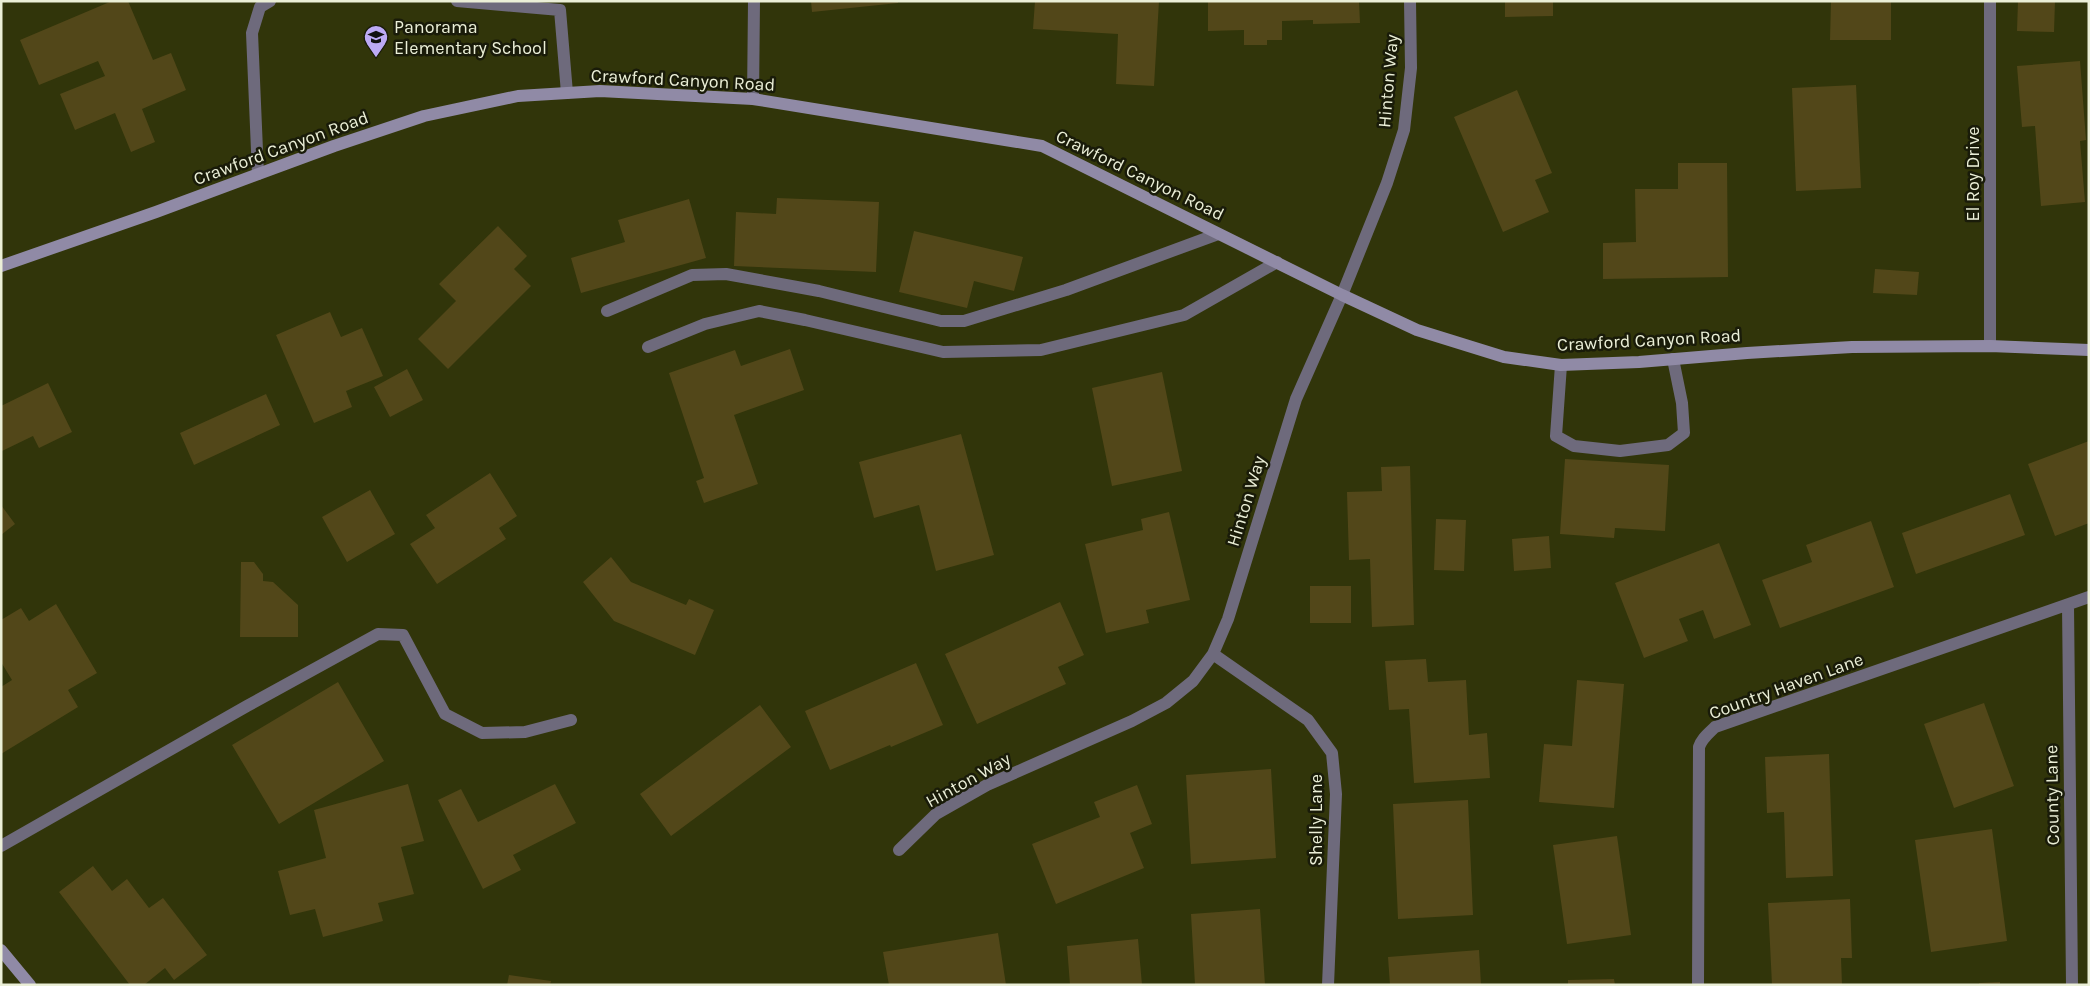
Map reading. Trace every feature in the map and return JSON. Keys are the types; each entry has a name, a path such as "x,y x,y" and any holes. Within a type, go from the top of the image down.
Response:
{"main road":[{"name":"Crawford Canyon Road","path":"1,266 424,116 518,96 600,91 754,99 1042,146 1342,295 1417,330 1504,357 1561,365 1843,348 1990,346 2089,350"},
{"path":"1,950 30,985"}],"street":[{"path":"458,1 560,10 566,93"},
{"path":"754,1 754,99"},
{"name":"Hinton Way","path":"899,850 936,814 987,785 1132,721 1166,703 1193,681 1213,654 1228,619 1296,399 1342,295 1387,183 1404,130 1410,68 1410,1"},
{"name":"El Roy Drive","path":"1990,1 1990,346"},
{"path":"258,174 252,33 262,3"},
{"path":"607,311 692,275 726,274 819,291 940,321 964,321 1066,290 1218,234"},
{"path":"648,348 705,324 759,311 943,352 1041,350 1184,315 1277,262"},
{"path":"1561,365 1556,436 1574,446 1620,451 1668,445 1684,433 1682,403 1673,359"},
{"name":"Country Haven Lane","path":"1698,985 1699,748 1701,740 1714,727 2089,597"},
{"name":"County Lane","path":"2068,605 2072,985"},
{"path":"1,846 378,634 403,635 445,714 482,733 525,732 571,720"},
{"name":"Shelly Lane","path":"1213,654 1308,720 1332,753 1336,794 1328,985"}],"building":[{"path":"112,1 128,1 153,60 171,53 186,90 142,109 155,142 131,152 115,113 75,130 60,94 105,76 98,61 39,85 20,40"},
{"path":"811,1 898,1 898,3 812,12"},
{"path":"1035,1 1159,1 1154,86 1116,84 1118,34 1033,29"},
{"path":"1208,1 1359,1 1360,23 1313,24 1313,20 1282,21 1282,40 1267,40 1267,45 1244,45 1244,30 1208,31"},
{"path":"1505,1 1553,1 1553,16 1505,17"},
{"path":"1831,1 1891,1 1891,40 1830,40"},
{"path":"2018,1 2055,1 2054,32 2017,31"},
{"path":"2080,61 2086,140 2080,141 2085,202 2041,206 2035,126 2022,127 2017,66"},
{"path":"1856,85 1861,188 1796,191 1792,88"},
{"path":"1517,90 1552,173 1535,180 1549,212 1503,232 1454,117"},
{"path":"1678,163 1727,163 1728,277 1603,279 1603,243 1636,242 1635,189 1678,189"},
{"path":"777,198 879,202 876,272 734,266 736,212 776,214"},
{"path":"689,199 706,258 581,293 571,258 625,242 618,220"},
{"path":"498,226 527,256 514,269 531,286 448,369 418,339 456,301 439,284"},
{"path":"914,231 1023,257 1014,291 974,281 967,308 899,292"},
{"path":"1875,269 1919,272 1917,295 1873,293"},
{"path":"330,312 341,337 362,328 383,376 346,391 352,407 314,423 276,335"},
{"path":"790,349 804,390 734,415 758,484 704,503 696,481 704,478 669,373 735,350 741,366"},
{"path":"407,369 423,400 390,417 374,387"},
{"path":"1162,372 1182,471 1112,486 1092,388"},
{"path":"48,383 72,432 39,448 33,436 2,451 1,406"},
{"path":"266,394 280,425 194,465 180,433"},
{"path":"961,434 994,555 936,571 919,505 874,518 859,462"},
{"path":"2089,441 2089,523 2055,536 2028,464"},
{"path":"1565,459 1669,465 1665,531 1615,528 1614,538 1560,534"},
{"path":"1410,466 1414,625 1372,627 1370,559 1349,560 1347,492 1382,491 1381,467"},
{"path":"490,473 517,516 499,528 506,539 437,584 410,544 435,528 426,515"},
{"path":"370,490 395,534 347,562 322,517"},
{"path":"2010,494 2025,535 1916,574 1902,533"},
{"path":"1,505 15,524 1,535"},
{"path":"1169,512 1190,600 1146,610 1149,623 1106,633 1085,544 1143,530 1141,519"},
{"path":"1436,519 1466,520 1464,571 1434,570"},
{"path":"1871,521 1894,587 1780,628 1762,580 1812,562 1806,545"},
{"path":"1549,536 1551,568 1514,571 1512,539"},
{"path":"1719,543 1751,625 1714,639 1703,610 1679,619 1688,641 1644,658 1615,583"},
{"path":"611,557 631,582 686,605 689,599 714,610 695,655 614,621 583,582"},
{"path":"241,562 254,562 263,574 263,581 273,582 298,605 298,637 240,637"},
{"path":"1310,586 1351,586 1351,623 1310,623"},
{"path":"1060,602 1084,655 1058,667 1066,684 977,724 945,654"},
{"path":"56,604 97,673 68,690 78,707 1,754 1,687 12,680 1,662 1,620 21,608 29,621"},
{"path":"1426,659 1428,682 1466,680 1469,735 1487,733 1490,778 1414,783 1409,709 1389,710 1385,661"},
{"path":"916,663 943,725 830,770 805,711"},
{"path":"1577,680 1624,684 1614,808 1539,802 1544,744 1572,746"},
{"path":"338,682 384,761 279,824 232,745"},
{"path":"1984,703 2014,786 1954,808 1924,724"},
{"path":"760,705 791,747 671,836 640,794"},
{"path":"1829,754 1833,876 1786,878 1784,812 1767,813 1765,757"},
{"path":"1271,769 1276,858 1191,864 1186,775"},
{"path":"408,784 424,841 401,847 414,894 378,903 383,921 323,937 315,909 290,915 278,871 326,858 314,810"},
{"path":"555,784 576,823 513,855 521,870 483,889 438,800 461,789 478,822"},
{"path":"1137,785 1152,824 1130,833 1144,868 1056,904 1032,844 1100,817 1094,802"},
{"path":"1468,800 1473,915 1398,919 1393,804"},
{"path":"1992,829 2007,941 1931,952 1915,840"},
{"path":"1617,836 1631,935 1567,944 1553,845"},
{"path":"93,866 112,891 127,879 149,908 163,898 207,955 174,980 165,968 144,985 130,985 59,892"},
{"path":"1850,899 1852,958 1841,958 1842,985 1772,985 1768,903"},
{"path":"1260,909 1265,985 1195,985 1191,914"},
{"path":"998,933 1006,985 889,985 883,952"},
{"path":"1138,939 1142,985 1070,985 1067,946"},
{"path":"1479,950 1481,985 1390,985 1388,957"},
{"path":"509,975 551,981 550,985 507,985"},
{"path":"1614,979 1615,985 1568,985 1568,980"},
{"path":"2000,982 2000,985 1979,985 1979,983"}],"place":[{"name":"Panorama Elementary School","path":"376,58"}]}
